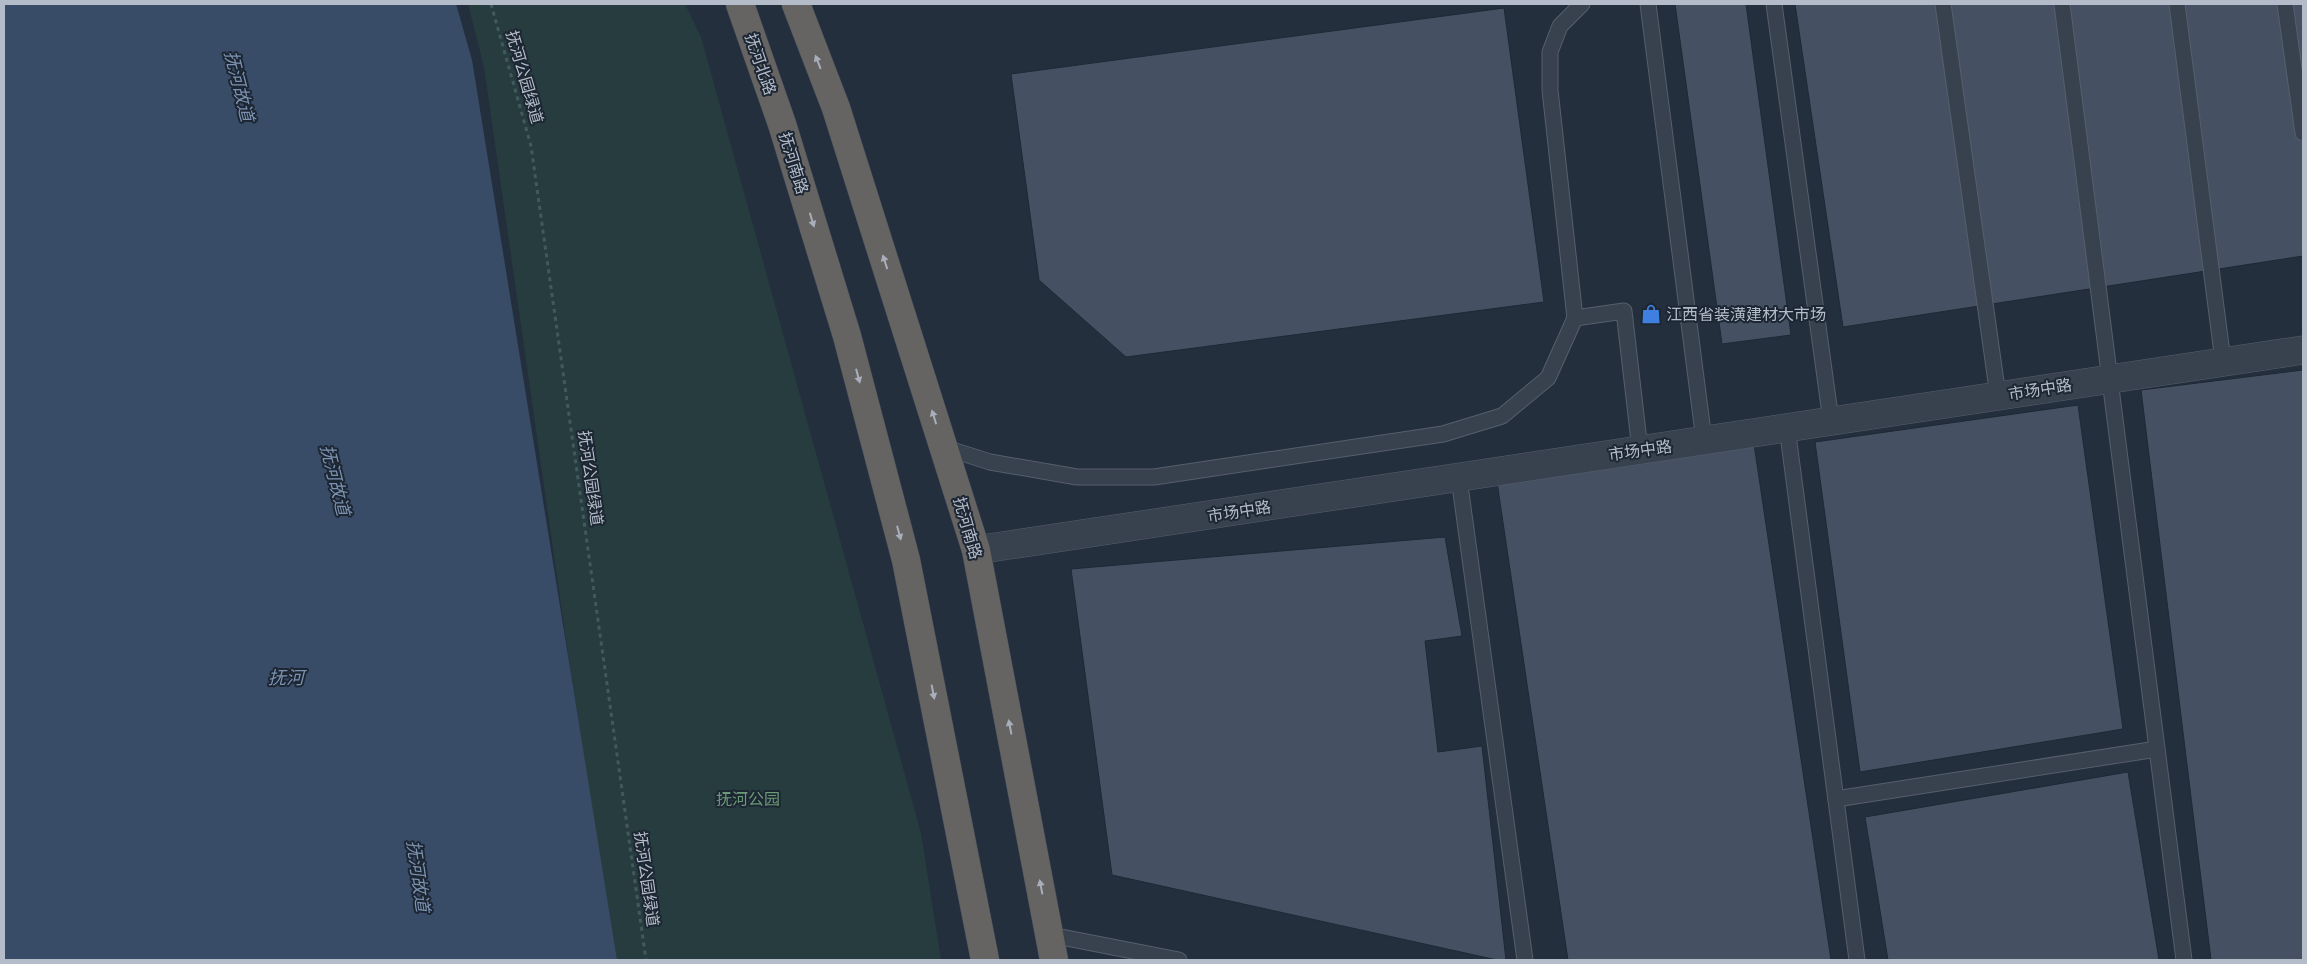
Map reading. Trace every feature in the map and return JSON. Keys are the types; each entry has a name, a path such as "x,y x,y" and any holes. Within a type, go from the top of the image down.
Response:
{"highway":[{"name":"抚河北路","path":"740,4 782,124"},
{"name":"抚河南路","path":"796,4 836,108 976,550 1052,947"},
{"name":"抚河南路","path":"782,124 847,336 906,560 985,960"}],"street":[{"name":"市场中路","path":"976,550 2303,350"}],"lane":[{"path":"943,447 990,462 1077,477 1154,477 1443,434 1502,416 1548,378 1575,318 1550,90 1550,52 1560,26 1582,4"},
{"path":"1648,4 1704,440"},
{"path":"1774,4 1831,421"},
{"path":"1943,4 1998,396"},
{"path":"2062,4 2184,960"},
{"path":"2177,4 2223,361"},
{"path":"2285,4 2303,133"},
{"path":"1575,318 1624,311 1640,450"},
{"path":"1787,428 1857,960"},
{"path":"1458,478 1525,960"},
{"path":"1836,799 2157,749"},
{"path":"1052,947 1179,960"}],"path":[{"name":"抚河公园绿道","path":"491,4 531,146 646,960"}],"green space":[{"name":"抚河公园","path":"468,4 685,4 701,37 921,833 941,960 612,960 484,67"}],"water":[{"name":"抚河","path":"4,4 456,4 472,60 617,960 4,960"}],"building":[{"path":"1675,4 1746,4 1791,335 1722,344"},
{"path":"1795,4 2303,4 2303,256 1843,327"},
{"path":"1504,8 1544,302 1126,357 1039,280 1011,74"},
{"path":"2303,370 2303,960 2211,960 2141,390"},
{"path":"2078,405 2123,729 1860,772 1815,442"},
{"path":"1754,444 1831,960 1568,960 1497,482"},
{"path":"1445,537 1462,636 1425,641 1438,752 1482,746 1506,960 1497,960 1112,875 1071,569"},
{"path":"2128,772 2159,960 1888,960 1865,817"}],"place":[{"name":"江西省装潢建材大市场","path":"1651,314"}],"water label":[{"name":"抚河故道","path":"239,86"},
{"name":"抚河故道","path":"335,480"},
{"name":"抚河故道","path":"418,876"}]}
